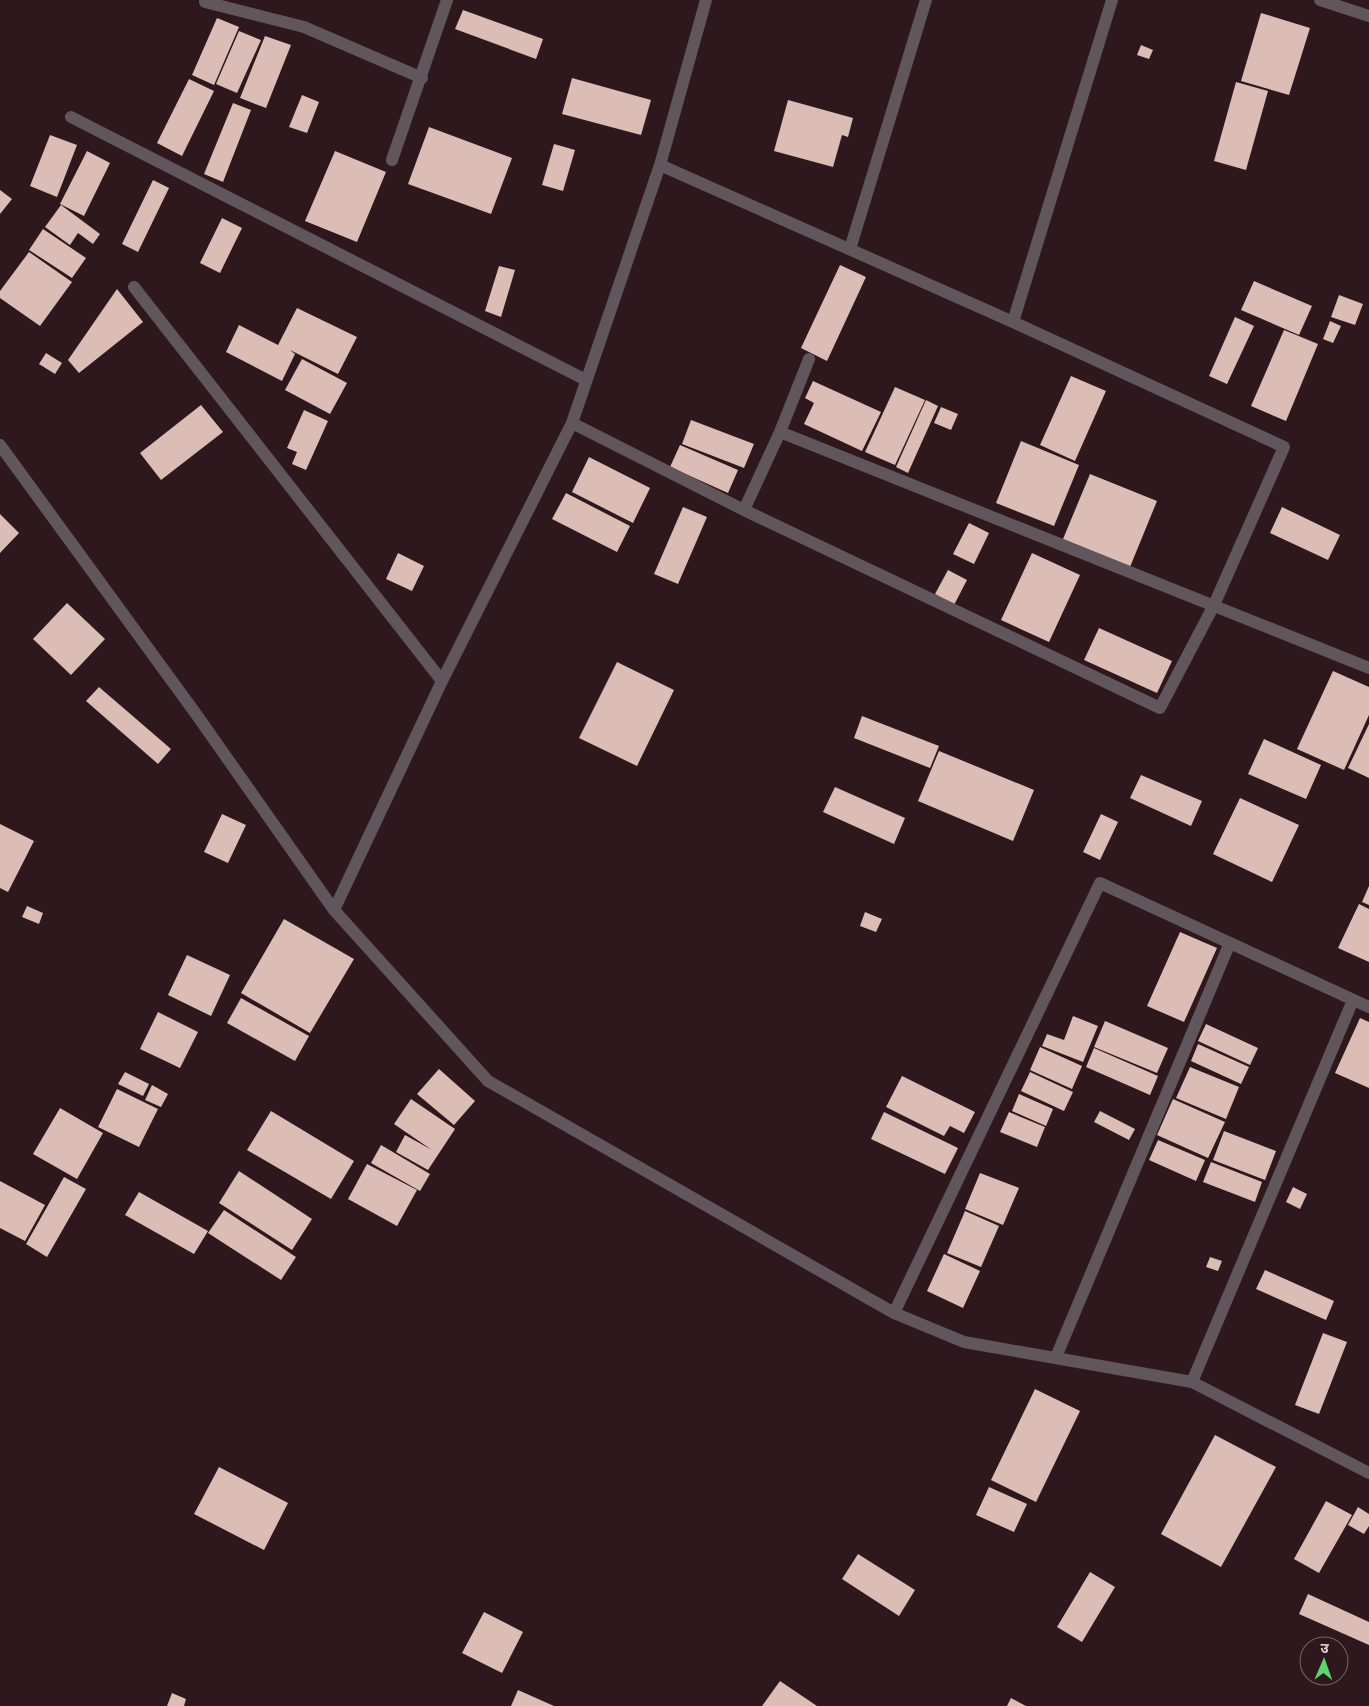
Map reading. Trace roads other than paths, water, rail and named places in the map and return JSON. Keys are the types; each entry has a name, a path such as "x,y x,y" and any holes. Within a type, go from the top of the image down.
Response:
{"street":[{"path":"392,160 422,78 447,0"},
{"path":"334,910 442,681 572,423 660,165 706,0"},
{"path":"850,250 926,0"},
{"path":"1013,322 1112,0"},
{"path":"1320,0 1369,16"},
{"path":"205,2 304,27 422,78"},
{"path":"71,117 586,380"},
{"path":"572,423 744,510 1160,708 1214,605 1284,447 1013,322 660,165"},
{"path":"134,287 442,681"},
{"path":"744,510 780,432 809,359"},
{"path":"780,432 1369,668"},
{"path":"0,445 196,714 334,910 488,1081 894,1313 964,1342 1192,1382 1369,1473"},
{"path":"894,1313 1100,884 1229,945 1369,1007"},
{"path":"1056,1357 1229,945"},
{"path":"1192,1382 1353,1000"}]}
